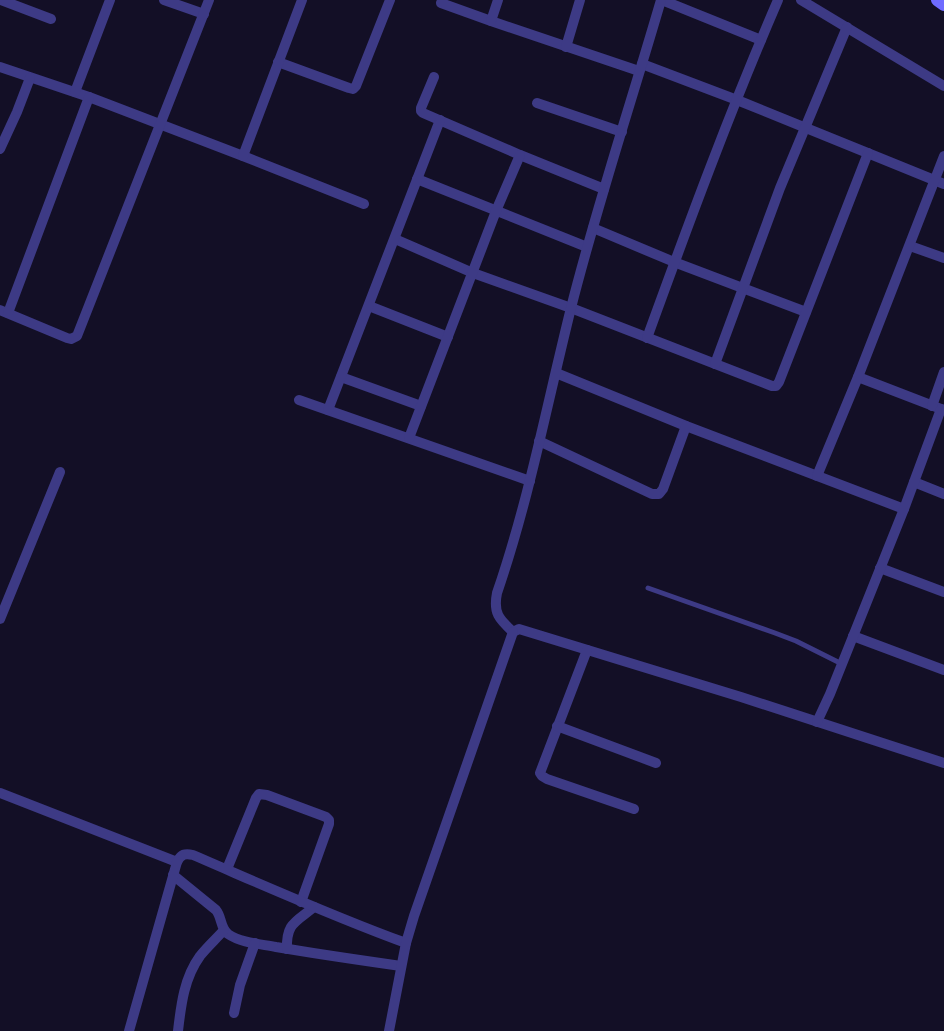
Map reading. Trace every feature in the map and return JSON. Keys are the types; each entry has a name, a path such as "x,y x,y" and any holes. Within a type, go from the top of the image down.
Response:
{"street":[{"path":"0,0 50,19"},
{"path":"74,92 110,0"},
{"path":"164,0 204,14"},
{"path":"89,97 4,312 71,339 77,336 209,0"},
{"path":"244,156 302,0"},
{"path":"278,62 353,89 356,86 390,0"},
{"path":"492,22 498,0"},
{"path":"566,47 580,0"},
{"path":"513,632 500,619 495,602 530,481 571,308 593,228 661,0 761,40"},
{"path":"647,338 674,262 778,0"},
{"path":"801,0 944,86"},
{"path":"937,0 944,5"},
{"path":"441,3 566,47 641,68 737,100 940,182"},
{"path":"715,364 780,188 846,27"},
{"path":"0,67 89,97 364,204"},
{"path":"434,77 421,108 423,113 604,189"},
{"path":"0,149 30,78"},
{"path":"537,103 622,132"},
{"path":"328,410 440,120"},
{"path":"395,239 473,272 776,386 868,153"},
{"path":"409,438 496,211 520,155"},
{"path":"817,476 910,246 940,182 944,156"},
{"path":"417,180 588,247"},
{"path":"593,228 674,262 806,312"},
{"path":"910,246 944,258"},
{"path":"369,306 448,337"},
{"path":"817,722 914,482 939,408 944,372"},
{"path":"556,373 686,426 904,509"},
{"path":"341,377 421,406"},
{"path":"858,377 939,408"},
{"path":"299,400 530,481"},
{"path":"539,441 652,494 659,494 664,489 686,426"},
{"path":"1,613 60,472"},
{"path":"914,482 944,494"},
{"path":"880,568 944,592"},
{"path":"388,1031 406,943 414,916 513,632 519,629 944,763"},
{"path":"853,636 944,670"},
{"path":"587,650 540,773 547,779 634,809"},
{"path":"557,726 656,763"},
{"path":"0,793 177,862"},
{"path":"226,869 259,794 267,795 326,817 329,820 329,824 301,902"},
{"path":"129,1031 173,875 179,857 183,854 188,854 226,869 301,902 406,943"},
{"path":"173,875 220,914 224,930 228,934 256,943 287,949 401,966"},
{"path":"287,949 287,938 290,928 314,907"},
{"path":"178,1031 184,994 191,973 200,957 224,930"},
{"path":"234,1013 240,985 256,943"}],"lane":[{"path":"648,588 796,641 842,664"}]}
